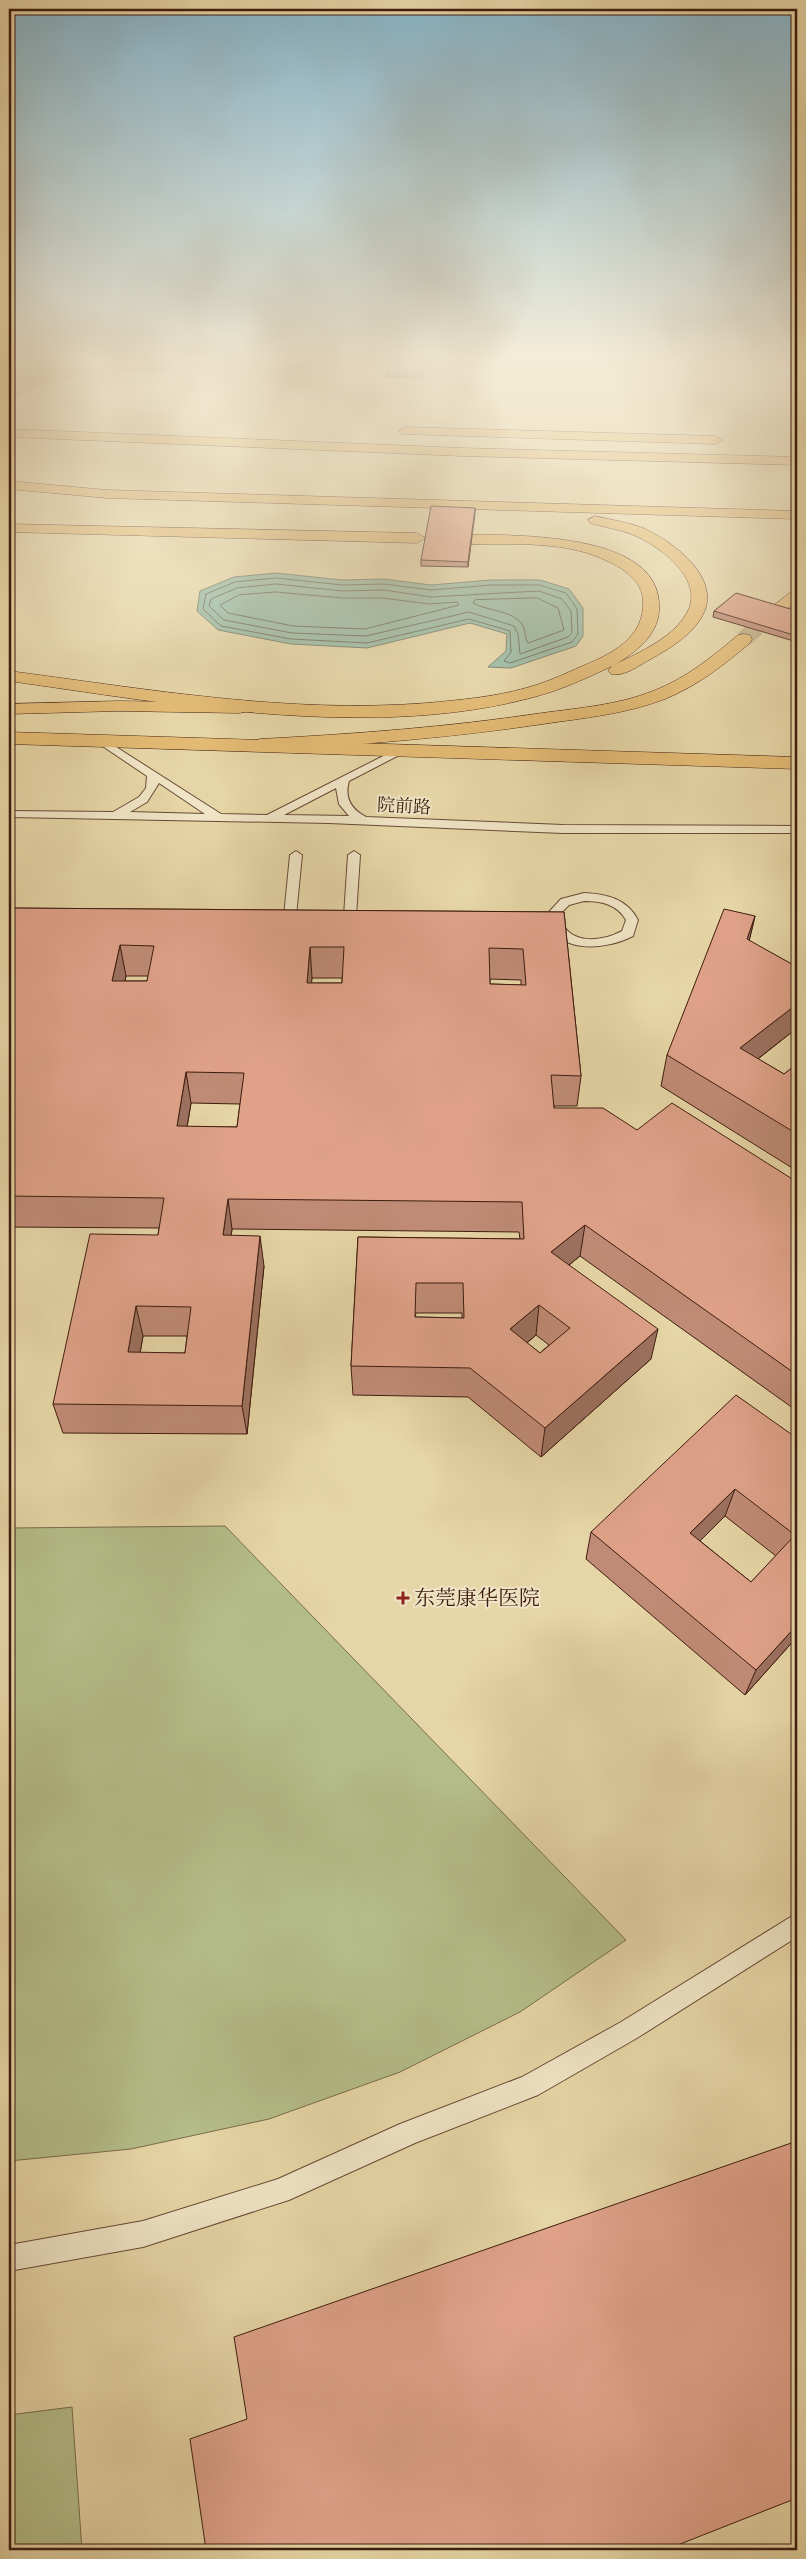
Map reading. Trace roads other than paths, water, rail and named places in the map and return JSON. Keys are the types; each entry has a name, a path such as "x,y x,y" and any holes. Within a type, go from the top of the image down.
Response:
{"highway":[{"path":"9,485 46,490 106,494 797,515"},
{"path":"9,709 119,706 301,709 442,707 527,694 606,675 649,654 682,632 700,606 699,585 682,562 666,547 637,532 590,519 541,512 459,505"},
{"path":"10,528 417,538"},
{"path":"450,539 538,542 594,551 613,558 631,568 647,587 654,610 646,630 634,643 608,663 527,694"},
{"path":"782,605 797,595"},
{"path":"260,745 415,734 508,724 596,711 666,691 705,672 744,639"},
{"path":"9,666 97,687"},
{"path":"9,676 301,709"},
{"path":"9,738 797,763"}],"lane":[{"path":"102,741 218,817"},
{"path":"267,818 401,750"},
{"path":"112,815 132,808 146,798 153,786 152,774"},
{"path":"344,779 340,792 343,805 365,821"},
{"name":"院前路","path":"9,814 267,818 563,829 797,830"},
{"path":"296,855 285,916 307,916"},
{"path":"354,855 345,916 367,916"},
{"path":"584,897 606,899 616,903 629,914 632,920 632,927 621,938 596,944 569,938 561,933 549,920 565,902 584,897"},
{"path":"9,2258 143,2234 280,2191 409,2133 529,2086 629,2030 797,1924"}],"water":[{"path":"276,573 342,580 384,579 431,585 490,580 540,580 569,589 583,608 583,636 576,646 511,668 488,667 506,651 507,634 470,623 367,648 291,644 218,630 197,611 200,591 234,577"}],"tunnel":[{"path":"744,639 782,605"}],"place":[{"name":"东莞康华医院","path":"403,1598"}]}
